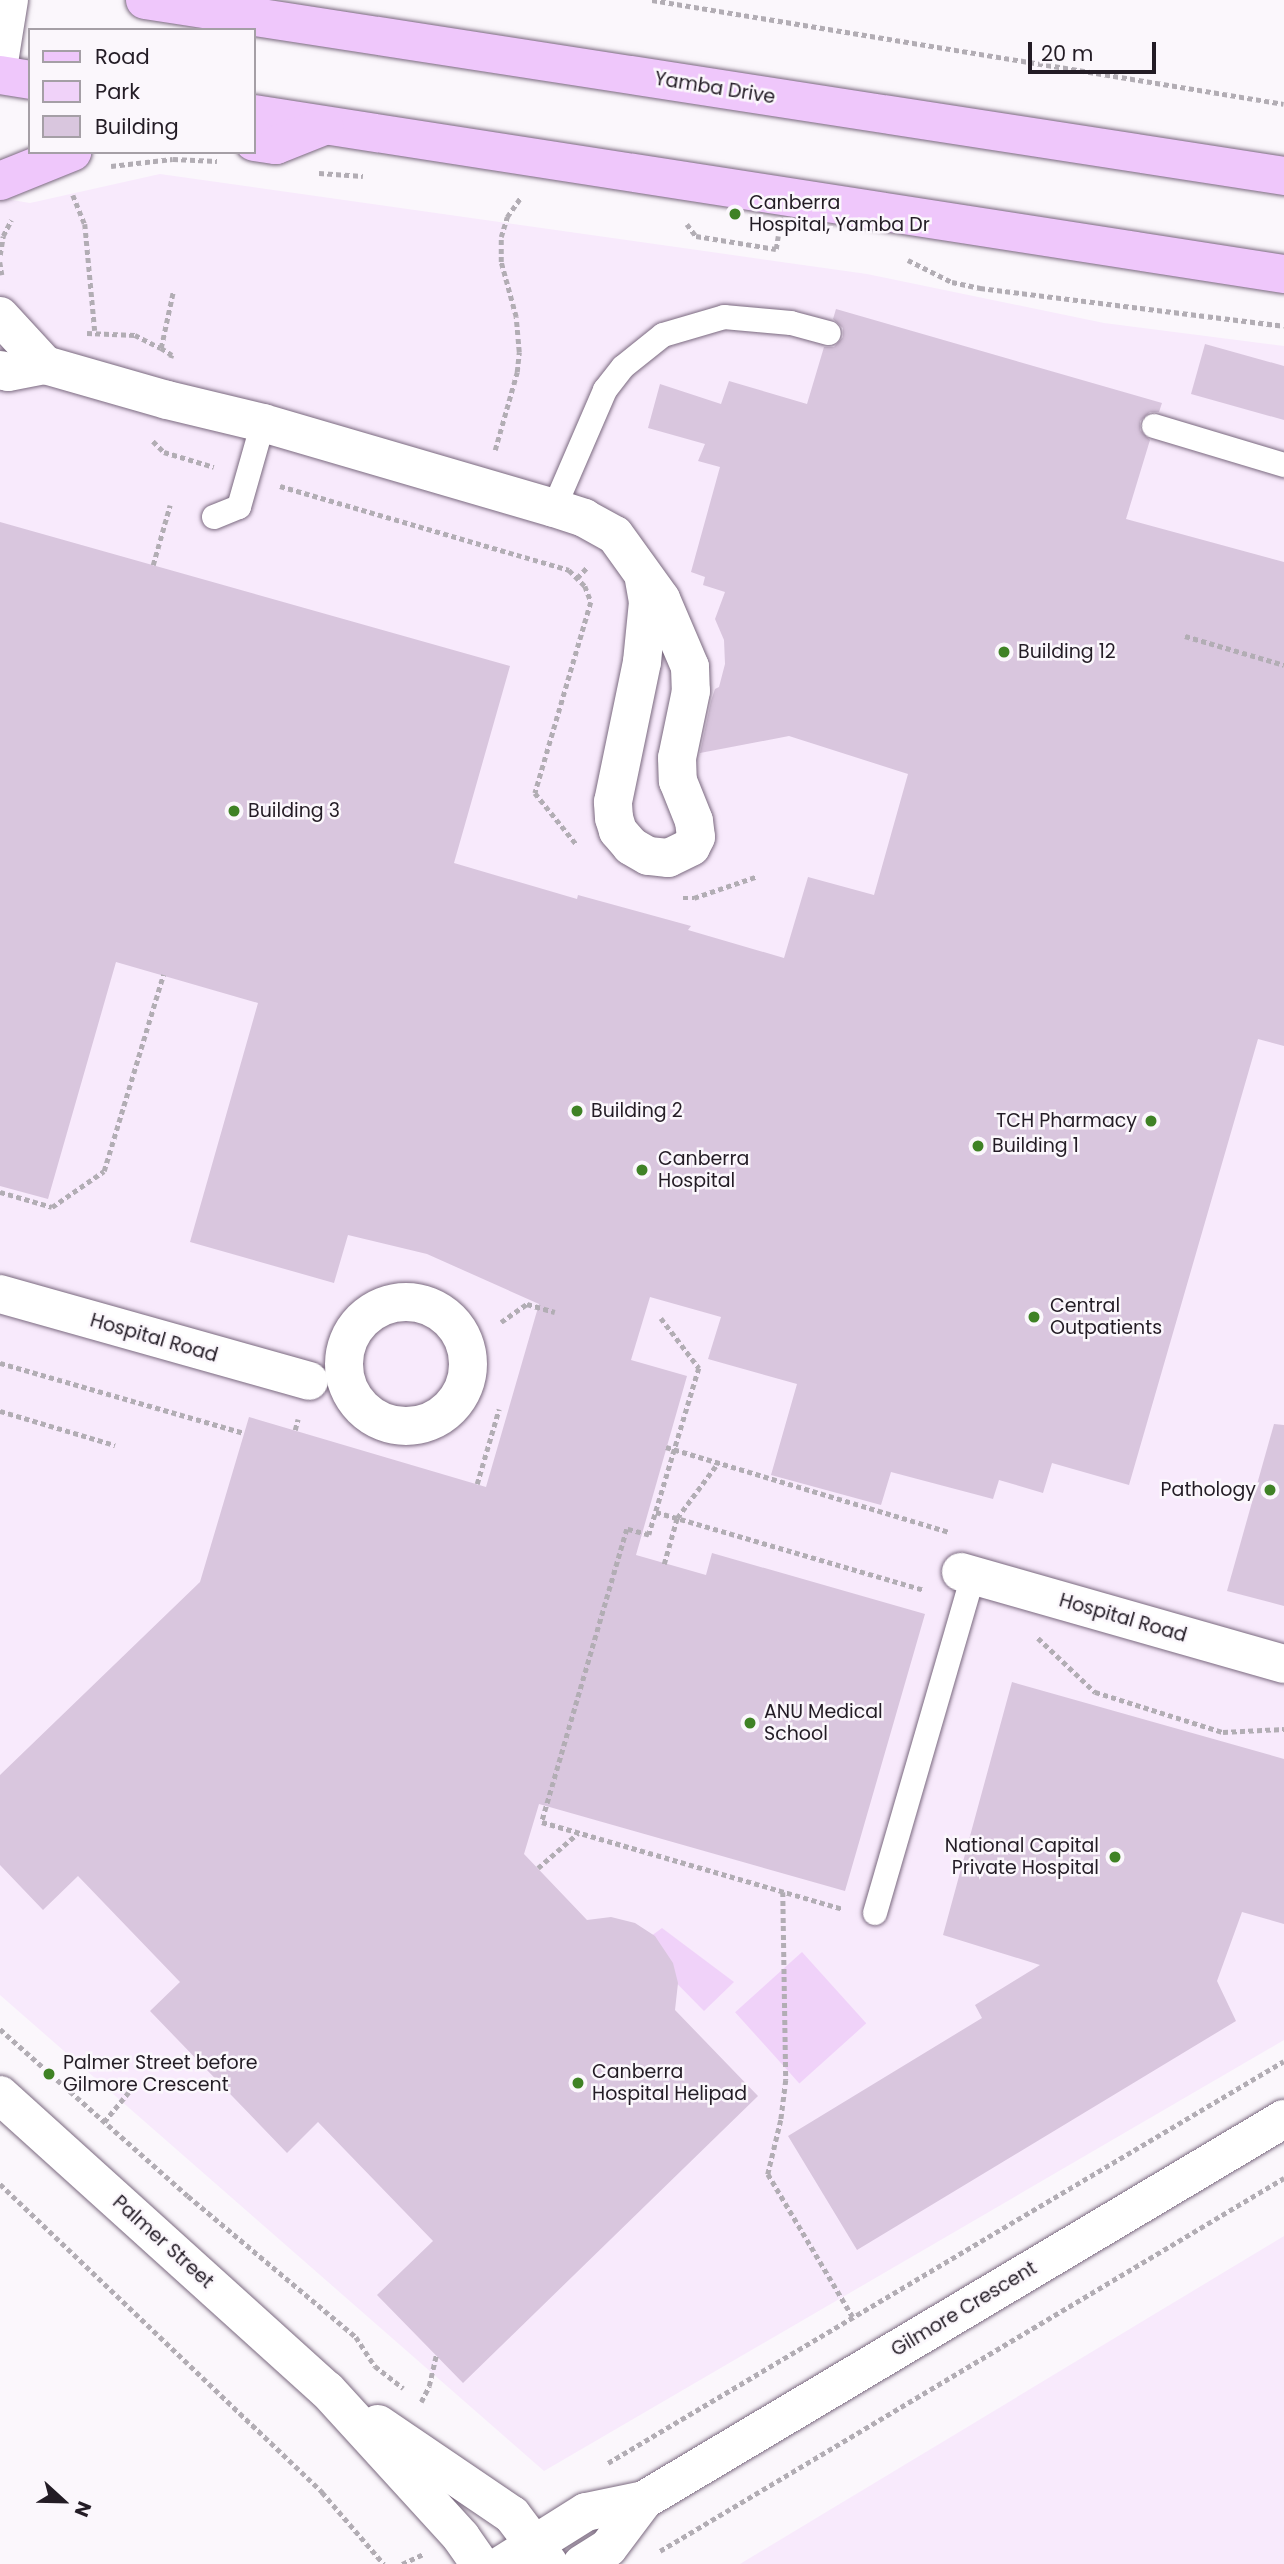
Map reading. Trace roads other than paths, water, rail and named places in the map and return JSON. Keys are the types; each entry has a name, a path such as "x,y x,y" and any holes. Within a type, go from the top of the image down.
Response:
{"main road":[{"name":"Yamba Drive","path":"163,1 1284,176"},
{"path":"0,75 28,80"},
{"path":"256,114 1284,274"},
{"path":"256,149 276,145 326,125"},
{"path":"0,181 67,154"}],"street":[{"path":"0,56 9,0"},
{"path":"5,327 45,365"},
{"path":"0,370 8,372 45,365 167,400 263,423 554,508 584,518 615,535 634,559 644,579 661,599 690,667 691,691 677,758 678,781 694,821 695,836 691,847 668,858 648,856 631,846 618,831 614,818 613,802 642,662 648,602 644,579"},
{"name":"Hospital Road","path":"0,1294 309,1381 356,1402 371,1415 389,1424 409,1427 428,1422 445,1412 459,1397 466,1379 468,1358 462,1338 451,1321 435,1309 414,1302 394,1303 374,1310 359,1324 348,1343 309,1381"},
{"path":"348,1343 344,1363 347,1383 356,1402"},
{"name":"Hospital Road","path":"965,1561 1284,1664"},
{"name":"Palmer Street","path":"0,2095 327,2390 461,2537 480,2564"},
{"name":"Gilmore Crescent","path":"529,2558 586,2512 645,2500 1284,2119"},
{"name":"Palmer Street","path":"327,2390 512,2515 529,2558"},
{"name":"Gilmore Crescent","path":"582,2564 608,2547 645,2500"}],"lane":[{"path":"554,508 605,390 623,368 663,335 724,317 791,323 828,333"},
{"path":"214,517 239,507 263,423"},
{"path":"1154,426 1284,465"},
{"path":"874,1913 965,1561"}],"place":[{"name":"Canberra Hospital, Yamba Dr","path":"735,214"},
{"name":"Building 12","path":"1004,652"},
{"name":"Building 3","path":"234,811"},
{"name":"Building 2","path":"577,1111"},
{"name":"TCH Pharmacy","path":"1151,1121"},
{"name":"Building 1","path":"978,1146"},
{"name":"Canberra Hospital","path":"642,1170"},
{"name":"Central Outpatients","path":"1034,1317"},
{"name":"Pathology","path":"1270,1490"},
{"name":"ANU Medical School","path":"750,1723"},
{"name":"National Capital Private Hospital","path":"1115,1857"},
{"name":"Palmer Street before Gilmore Crescent","path":"49,2074"},
{"name":"Canberra Hospital Helipad","path":"578,2083"}]}
